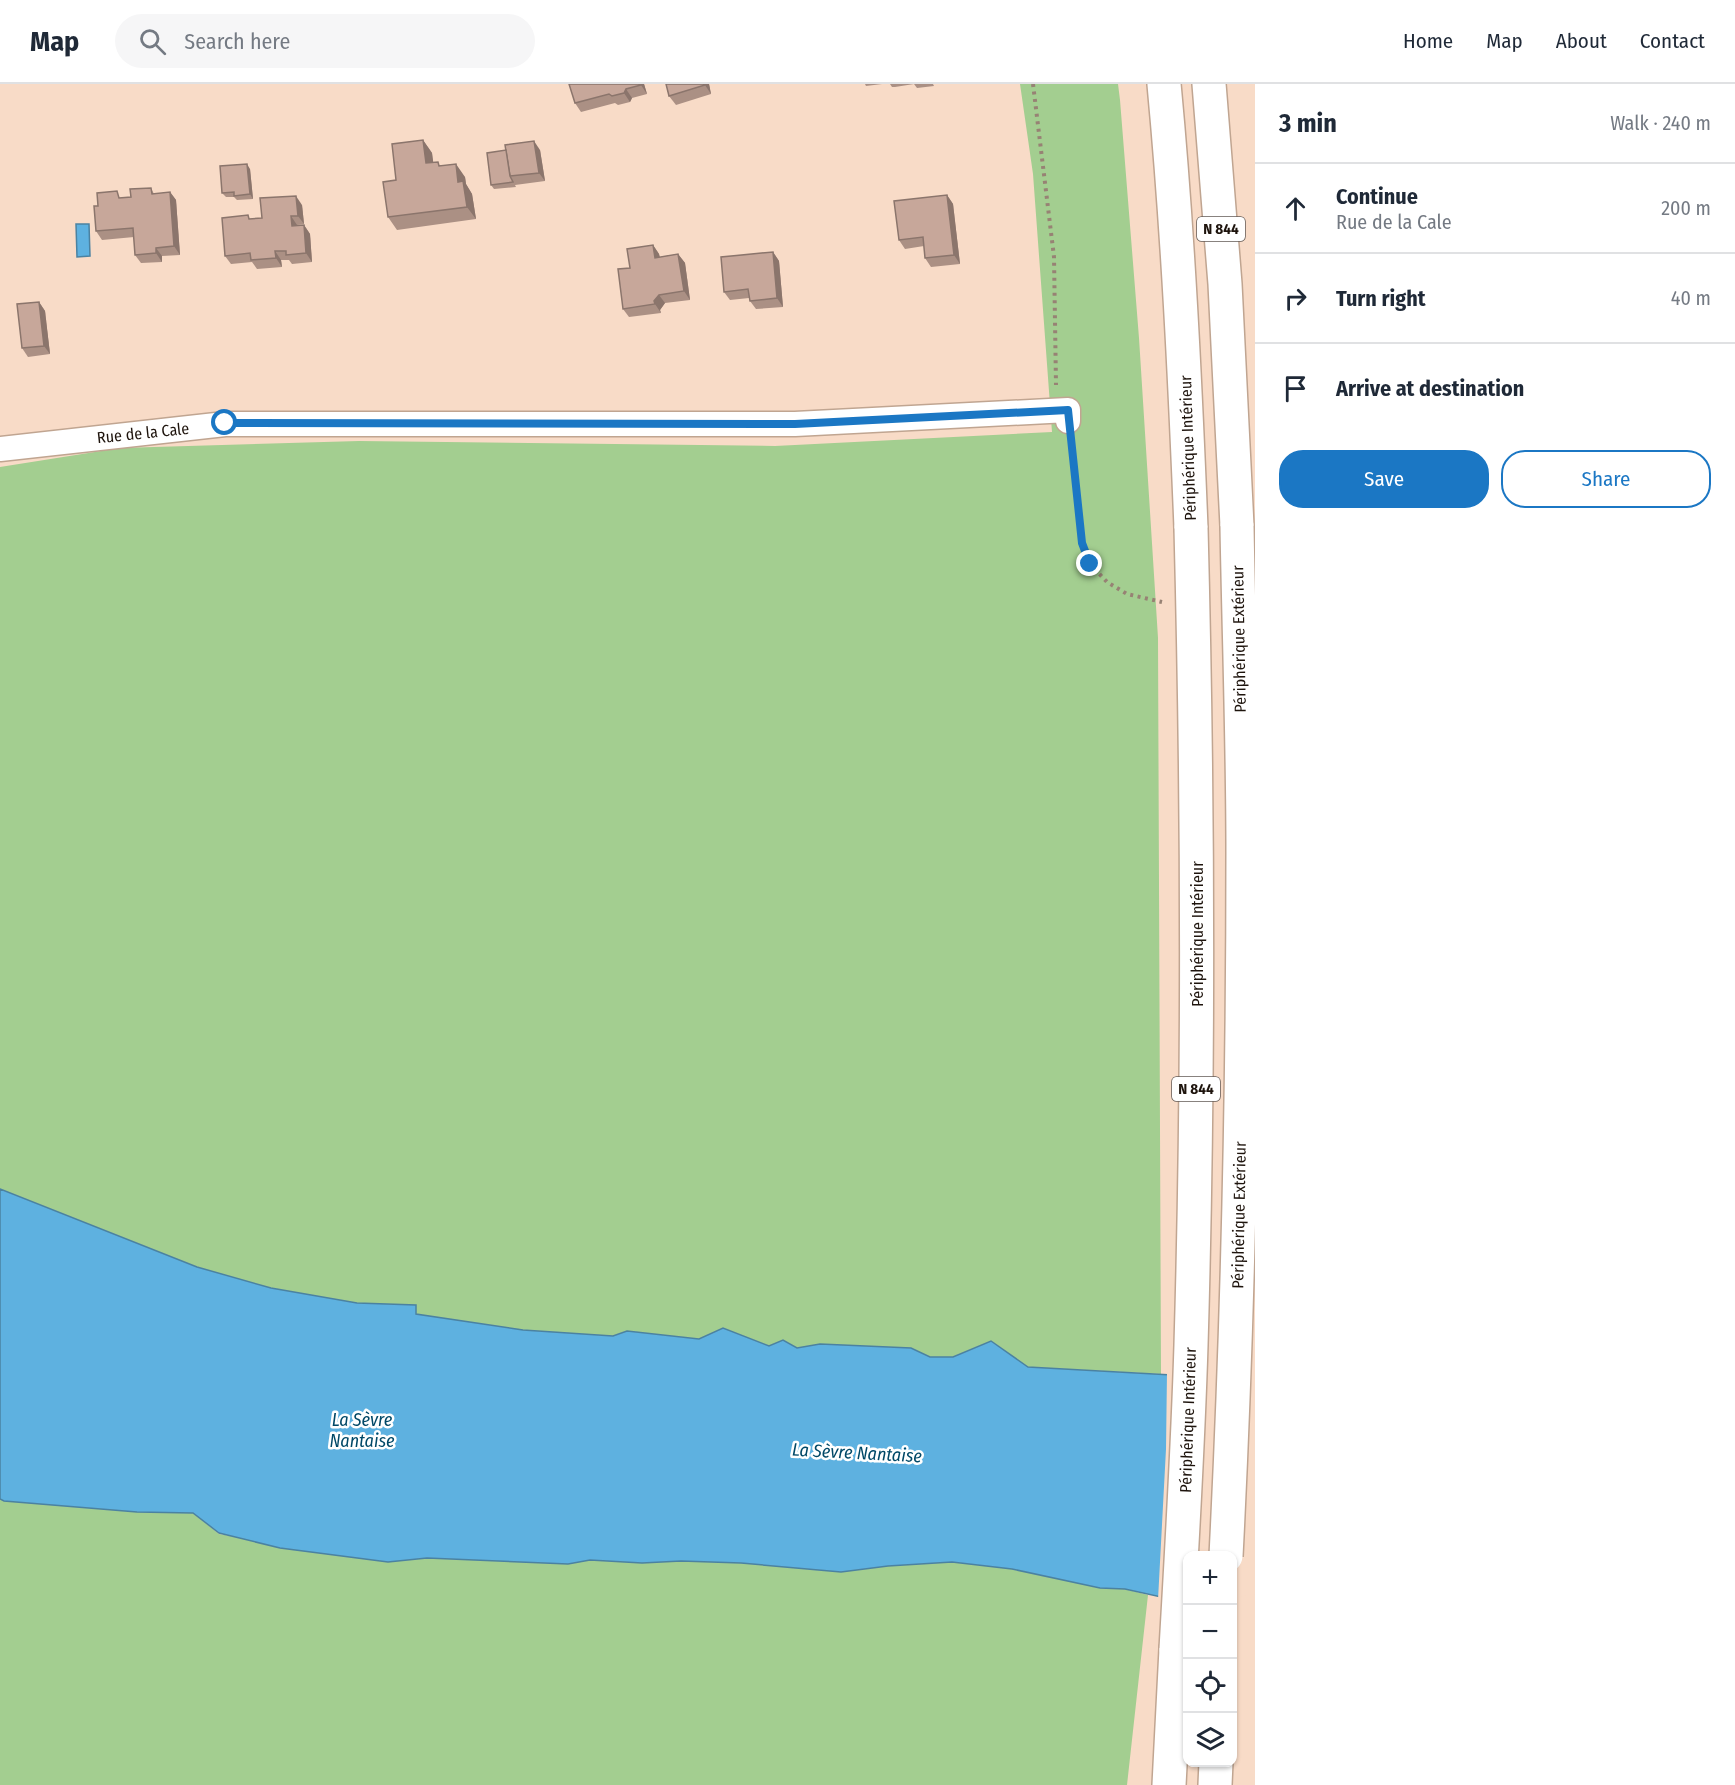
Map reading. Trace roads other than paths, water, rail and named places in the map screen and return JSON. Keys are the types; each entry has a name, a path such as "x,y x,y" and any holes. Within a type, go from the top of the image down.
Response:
{"highway":[{"name":"Périphérique Intérieur","path":"1164,84 1173,177 1183,339 1191,528 1197,862 1197,1084 1190,1358 1169,1785"},
{"name":"Périphérique Extérieur","path":"1209,84 1226,296 1238,526 1243,850 1239,1239 1227,1551"},
{"path":"1215,1785 1216,1767"}],"street":[{"name":"Rue de la Cale","path":"0,449 225,423 795,424 1068,415"}],"water":[{"path":"76,224 89,224 90,256 77,257"},
{"name":"La Sèvre Nantaise","path":"0,1189 197,1267 271,1288 357,1303 416,1305 416,1314 523,1330 613,1336 627,1331 699,1339 723,1328 769,1346 783,1340 797,1348 820,1344 911,1348 930,1357 953,1357 991,1341 1028,1367 1208,1377 1255,1367 1233,1551 1183,1551 1183,1564 1161,1597 1125,1589 1100,1588 1012,1569 952,1562 841,1572 741,1563 681,1561 642,1563 590,1560 568,1564 427,1558 388,1562 280,1548 219,1533 193,1513 137,1512 0,1499"}]}
